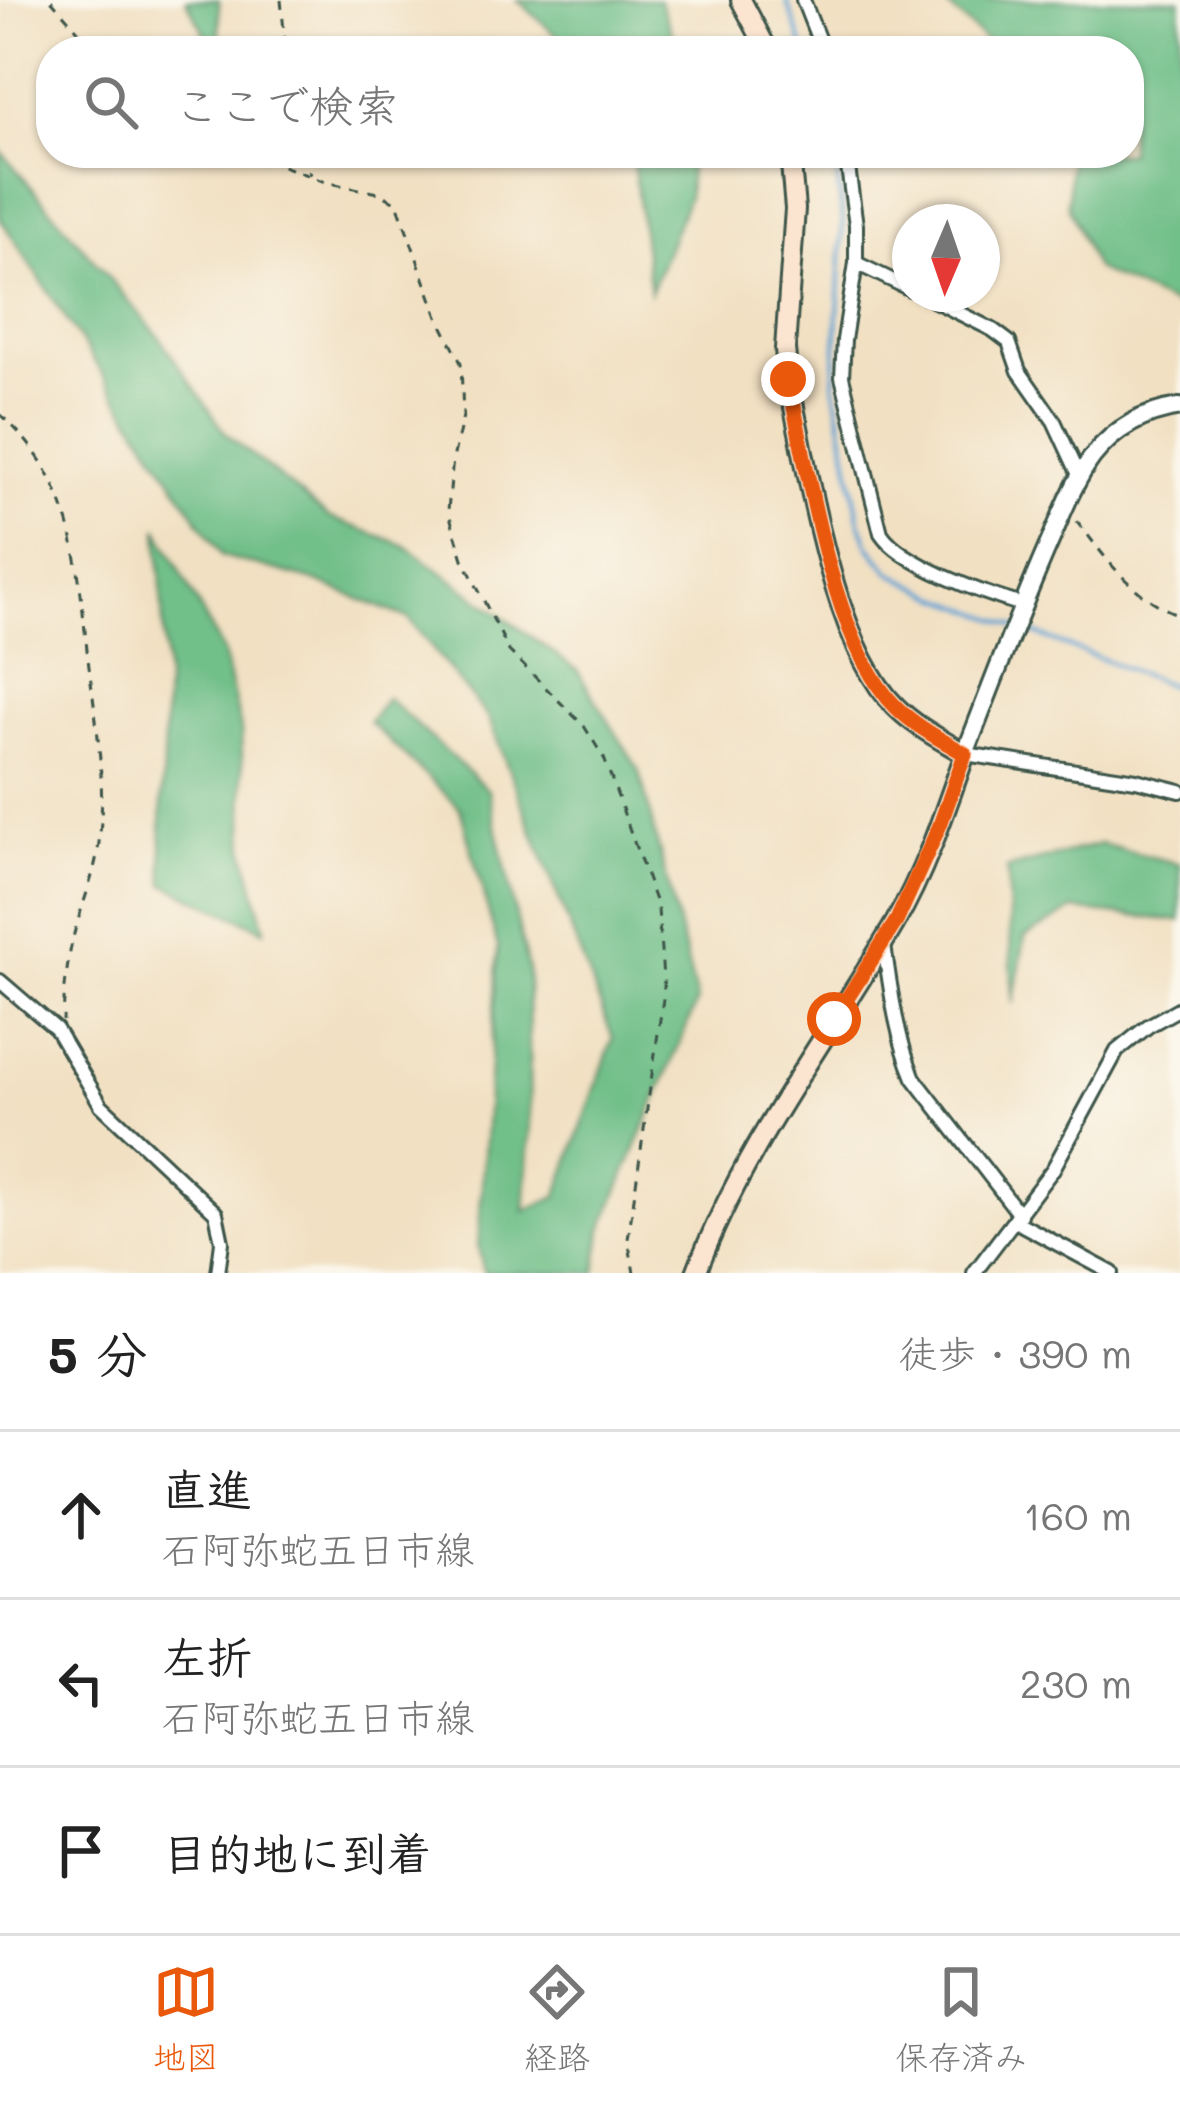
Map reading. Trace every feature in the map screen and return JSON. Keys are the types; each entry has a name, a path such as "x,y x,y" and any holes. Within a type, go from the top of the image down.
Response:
{"main road":[{"path":"741,0 760,36"},
{"path":"696,1273 746,1164 884,941 916,880 965,754 896,707 880,688 862,658 836,586 788,379 785,349 795,208 791,168"}],"street":[{"path":"803,0 817,36"},
{"path":"848,168 856,263 842,377 881,533 899,552 987,594 1022,605"},
{"path":"856,263 892,280"},
{"path":"954,312 1009,342 1019,371 1054,421 1081,478"},
{"path":"1180,407 1160,410 1121,429 1093,456 1022,605 965,754 1180,791"},
{"path":"884,941 903,1053 914,1078 1018,1218 1112,1273"},
{"path":"0,981 44,1016 101,1105 216,1214 222,1242 218,1273"},
{"path":"974,1273 1064,1150 1118,1051 1180,1008"}],"path":[{"path":"51,0 82,36"},
{"path":"281,0 285,36"},
{"path":"289,168 379,193 398,203 438,316 461,362 463,416 448,510 463,559 509,651 584,726 604,758 658,909 664,992 628,1238 634,1273"},
{"path":"309,168 310,176"},
{"path":"0,414 35,452 68,517 79,562 94,701 101,795 98,850 64,983 63,1040"},
{"path":"1066,506 1124,581 1156,606 1180,615"}],"green space":[{"path":"186,0 219,0 220,36 206,36"},
{"path":"518,0 659,0 673,36 557,36"},
{"path":"941,0 1180,0 1180,308 1095,269 1068,205 1069,168 1144,168 1144,36 981,36"},
{"path":"0,150 160,338 227,435 328,517 404,545 577,670 639,770 697,1001 602,1230 596,1273 484,1273 478,1246 498,947 460,808 369,722 387,698 488,790 528,970 530,1133 525,1211 557,1197 613,1038 489,719 408,618 312,580 222,556 0,218"},
{"path":"634,168 689,168 688,197 650,292"},
{"path":"158,528 223,652 241,729 245,852 265,930 164,884 166,677"},
{"path":"1100,844 1180,864 1180,921 1073,910 1025,937 1013,1004 1007,869"}],"waterway":[{"path":"786,0 799,36"},
{"path":"836,168 843,221 834,384 859,519 869,546 891,573 941,598 1180,689"}],"route":[{"path":"788,379 836,586 862,658 896,707 965,754 940,825 897,920 834,1019"}]}
